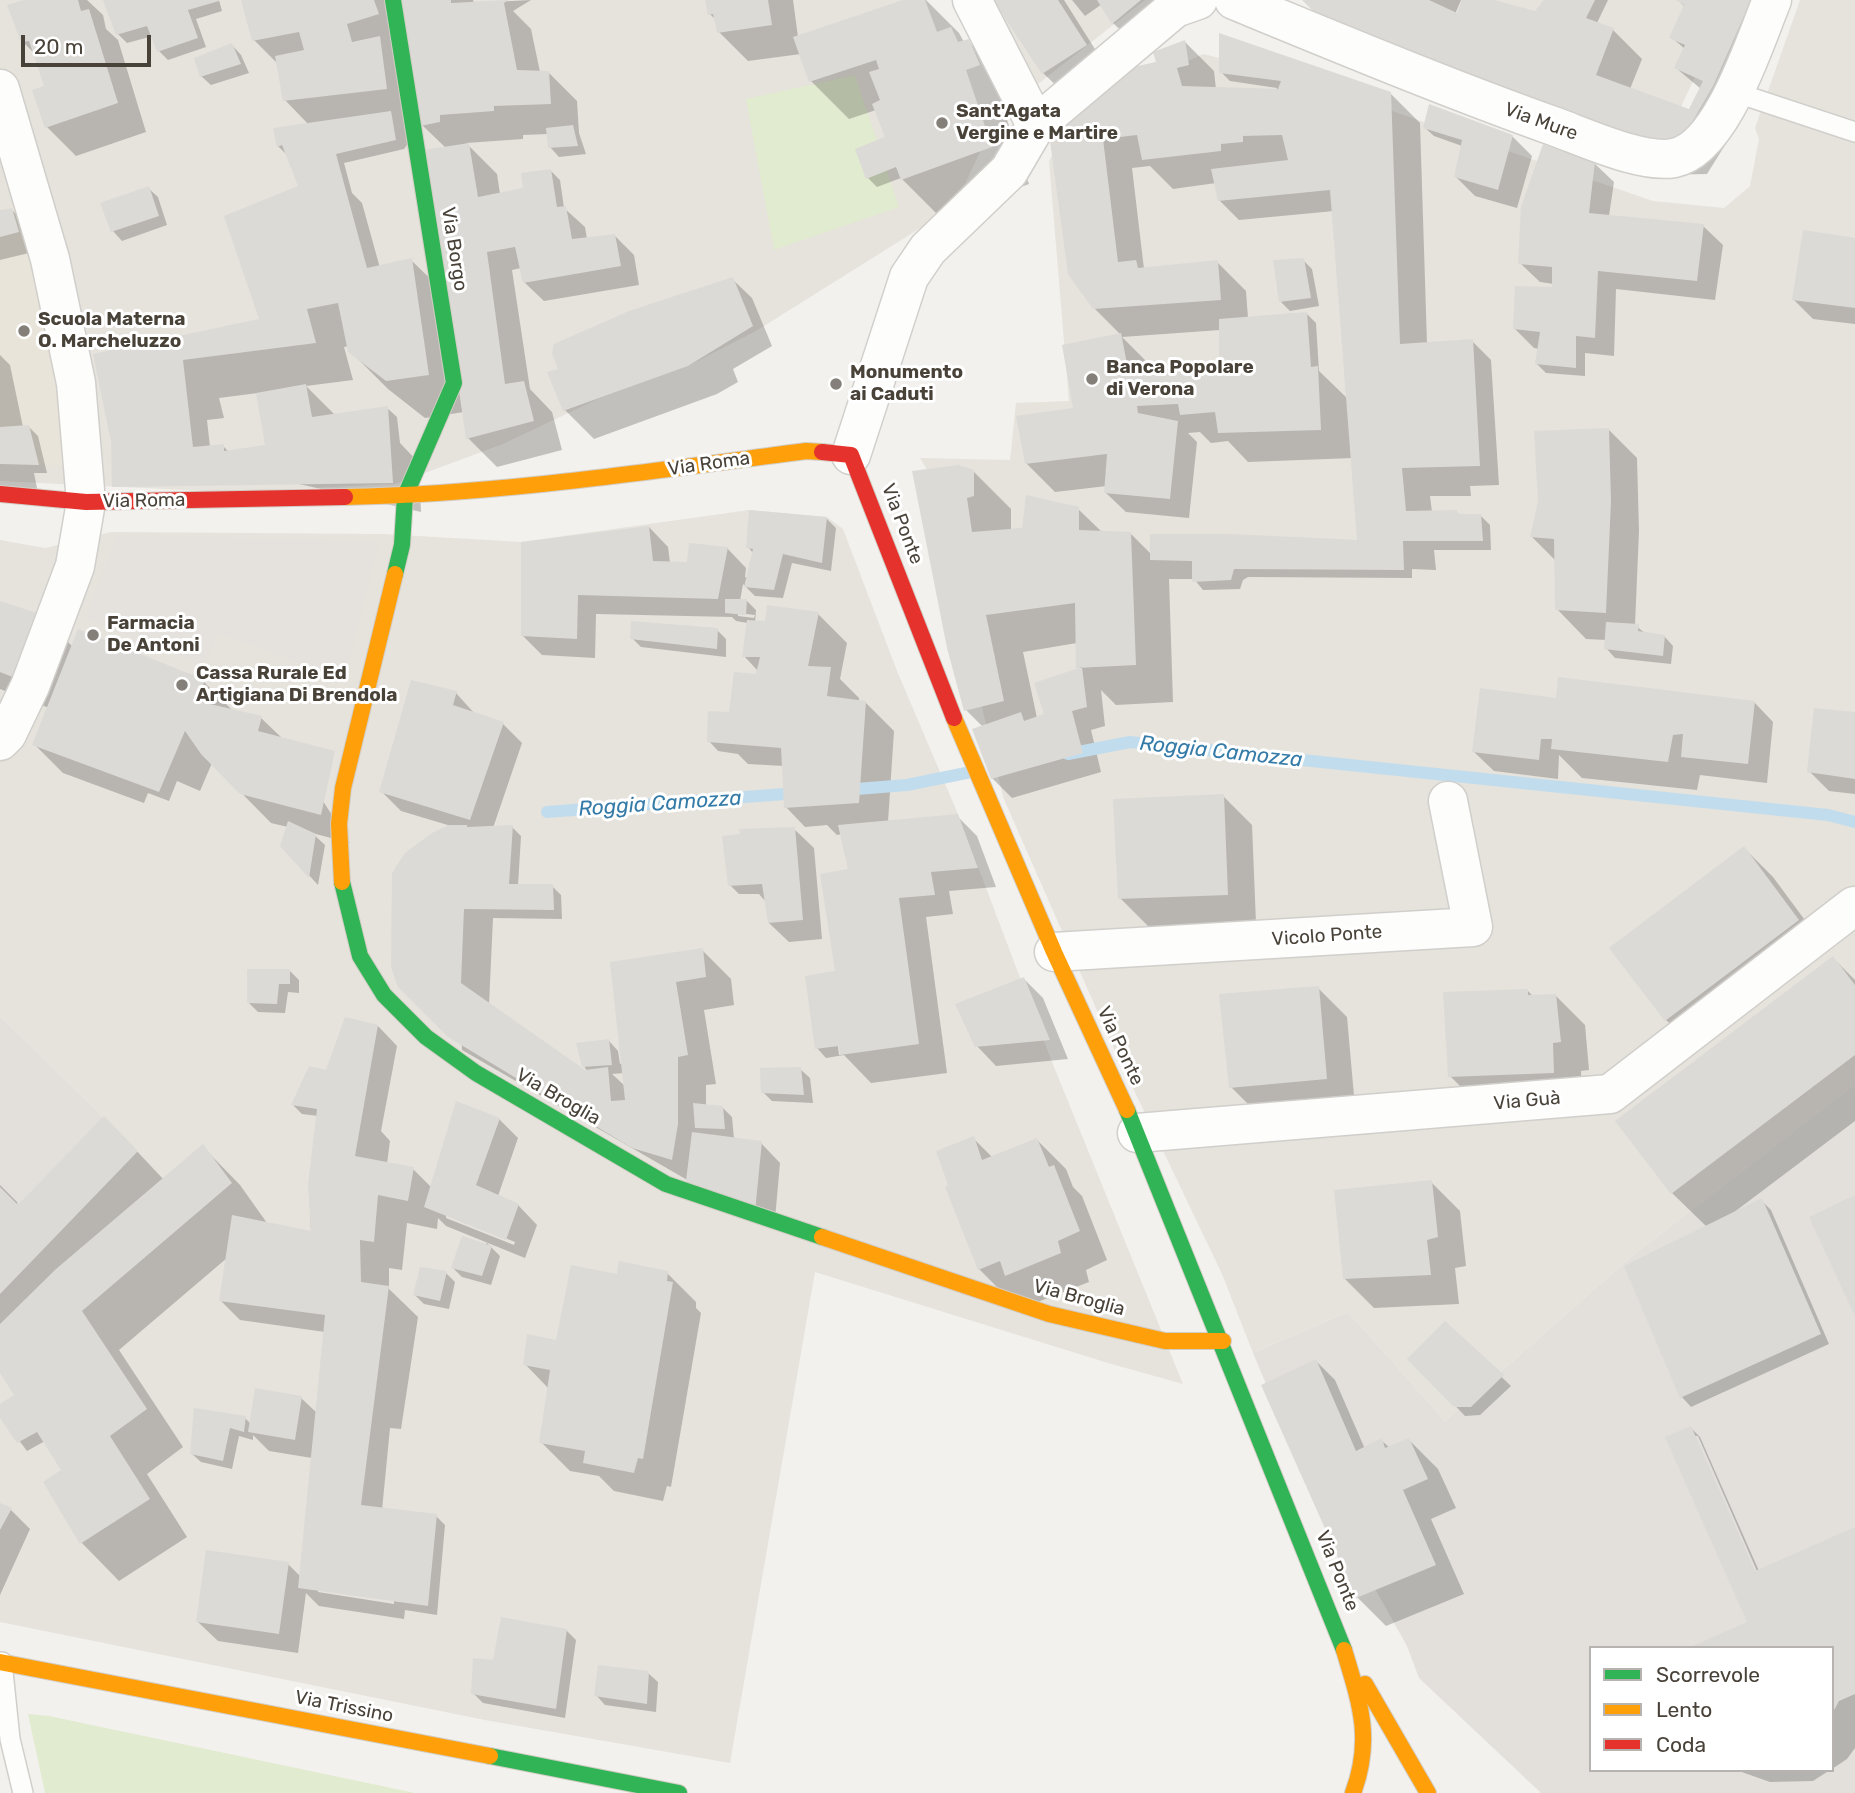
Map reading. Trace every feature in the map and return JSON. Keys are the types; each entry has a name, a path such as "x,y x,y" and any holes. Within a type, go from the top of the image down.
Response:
{"street":[{"name":"Via Borgo","path":"393,0 454,383 405,496"},
{"path":"972,0 1036,125"},
{"name":"Via Mure","path":"1234,0 1445,87 1629,154 1674,158 1703,141 1734,92 1772,0"},
{"path":"851,455 909,277 928,249 1009,171 1036,125 1186,4"},
{"path":"0,89 50,259 76,383 86,502 75,566 30,686 7,734 0,741"},
{"name":"Via Roma","path":"0,494 86,502 405,496 554,484 806,451 851,455"},
{"name":"Via Ponte","path":"851,455 958,729 1054,953 1137,1133 1223,1341 1347,1655 1364,1716 1363,1766 1353,1793"},
{"name":"Via Broglia","path":"405,496 402,545 343,788 339,824 340,872 360,956 384,995 426,1037 475,1073 666,1184 1049,1314 1165,1341 1223,1341"},
{"name":"Vicolo Ponte","path":"1054,953 1473,927 1448,801"},
{"name":"Via Guà","path":"1137,1133 1610,1094 1854,906"},
{"name":"Via Ponte","path":"1347,1655 1428,1793"},
{"name":"Via Trissino","path":"1,1662 679,1793"}],"lane":[{"path":"1734,92 1855,132"},
{"path":"1,1662 10,1739 23,1793"}],"shaded area":[{"path":"0,0 920,0 952,65 980,152 965,184 922,227 756,331 688,366 600,398 503,444 395,484 226,492 0,481"},
{"path":"991,0 1145,0 1038,84"},
{"path":"1322,0 1731,0 1664,143"},
{"path":"1800,0 1855,0 1855,1084 1632,1256 1445,1421 1348,1312 1253,1353 1222,1274 1110,1040 1003,797 926,468 920,458 1010,460 1016,403 1069,401 1049,161 1064,132 1133,86 1203,54 1282,73 1653,201 1724,208 1750,186 1759,139 1755,128"},
{"name":"Scuola Materna O. Marcheluzzo","path":"14,205 60,379 70,466 0,464 0,208"},
{"path":"749,510 827,517 843,529 897,671 958,814 1052,1062 1183,1384 815,1272 730,1763 485,1720 0,1622 0,1294 138,1151 0,1016 0,540 45,548 111,532 384,534 521,542"},
{"path":"117,535 379,541 344,680 219,633 203,666 85,618"},
{"path":"0,1016 138,1151 0,1294"},
{"path":"1855,1084 1855,1793 1541,1793 1419,1678 1407,1646 1284,1427 1253,1353 1348,1312 1445,1421 1632,1256"}],"green space":[{"path":"855,75 899,207 774,250 746,99"},
{"path":"28,1714 49,1716 415,1793 45,1793"}],"building":[{"path":"24,0 78,0 81,11 89,9 118,103 45,128 32,90 44,86 29,41 21,42 7,5"},
{"path":"103,0 219,1 188,10 198,38 157,52 147,26 116,35"},
{"path":"241,0 374,0 379,14 347,24 352,42 380,36 387,89 283,101 275,56 304,50 299,32 252,41"},
{"path":"399,0 451,0 451,3 508,0 504,3 517,70 549,71 551,104 494,106 494,111 440,115 440,122 420,126"},
{"path":"705,0 768,0 772,25 717,33 713,14 708,15"},
{"path":"903,0 925,0 937,32 951,27 958,42 969,39 980,65 966,70 992,147 901,180 896,167 866,179 855,149 885,137 872,104 880,100 869,72 879,69 876,60 809,82 793,37"},
{"path":"993,0 1058,0 1087,45 1042,74"},
{"path":"1097,0 1141,0 1112,24"},
{"path":"1302,0 1429,0 1457,13 1462,0 1494,0 1535,11 1544,0 1595,0 1586,18 1614,28 1596,75 1689,109 1703,81 1674,68 1685,45 1669,38 1684,5 1676,0 1751,0 1713,86 1678,146 1629,147 1323,21"},
{"path":"1219,33 1391,92 1400,344 1473,339 1480,466 1402,468 1406,511 1457,510 1458,514 1481,514 1483,541 1403,541 1404,570 1234,569 1231,580 1192,582 1192,561 1150,560 1150,534 1230,534 1357,540 1330,190 1218,201 1211,169 1288,160 1282,135 1243,136 1243,142 1221,144 1221,151 1142,160 1137,135 1103,139 1118,262 1136,260 1138,268 1218,260 1221,300 1093,309 1068,274 1049,134 1133,67 1156,62 1153,52 1185,40 1189,65 1177,68 1182,86 1278,89 1281,81 1219,73"},
{"path":"232,43 241,64 200,77 194,58"},
{"path":"1429,104 1513,135 1498,190 1454,177 1462,140 1423,128"},
{"path":"391,111 396,140 336,154 367,268 412,258 429,375 386,381 348,352 338,303 307,309 316,343 183,360 193,447 224,444 224,451 265,445 256,393 306,384 312,417 388,406 393,483 112,487 111,442 93,354 259,319 224,216 298,186 282,145 277,147 273,128"},
{"path":"573,125 578,146 548,148 546,128"},
{"path":"469,143 478,197 523,188 521,173 551,169 557,207 566,206 572,239 615,234 621,266 523,283 515,247 487,252 505,384 524,381 534,421 466,439 424,150"},
{"path":"1543,144 1595,161 1589,213 1704,224 1697,281 1598,271 1595,338 1576,336 1576,368 1535,364 1540,332 1513,329 1515,286 1552,287 1552,267 1518,264 1521,207"},
{"path":"149,186 159,216 111,232 100,203"},
{"path":"12,208 19,232 0,237 0,210"},
{"path":"1803,230 1855,238 1855,308 1792,300"},
{"path":"1304,258 1311,298 1279,302 1273,260"},
{"path":"733,277 753,326 688,366 563,411 547,372 558,369 552,353 554,344 629,311"},
{"path":"1307,312 1311,367 1318,366 1321,430 1218,433 1215,412 1180,415 1178,404 1137,406 1138,413 1178,421 1170,499 1104,493 1107,454 1025,464 1016,416 1073,408 1062,345 1121,333 1129,374 1219,362 1219,319"},
{"path":"29,425 39,465 0,464 0,427"},
{"path":"1609,428 1611,501 1606,613 1555,610 1554,539 1530,537 1538,501 1534,431"},
{"path":"959,465 974,470 974,496 967,498 972,532 1022,528 1026,495 1079,507 1079,530 1131,532 1136,665 1076,668 1075,603 986,615 1004,701 964,711 947,648 912,471"},
{"path":"749,510 827,517 822,563 783,554 774,590 744,587 753,549 746,548"},
{"path":"649,526 653,561 687,562 689,543 728,547 718,599 578,595 577,639 521,636 521,542"},
{"path":"725,599 747,599 746,615 725,613"},
{"path":"0,601 43,615 20,680 0,672"},
{"path":"767,605 819,612 808,666 831,667 827,696 866,701 859,803 784,808 781,748 707,742 708,711 729,712 734,672 756,674 760,657 742,657 747,620 765,621"},
{"path":"631,621 718,628 717,649 630,639"},
{"path":"1606,622 1639,624 1638,631 1665,635 1663,656 1604,649"},
{"path":"78,629 205,680 197,701 262,716 258,731 335,751 321,815 240,794 201,754 185,731 159,792 32,745"},
{"path":"1082,667 1087,707 1072,711 1083,753 991,779 972,729 1021,712 1024,721 1044,714 1034,683"},
{"path":"1558,677 1755,701 1748,764 1681,757 1683,734 1673,735 1668,762 1551,749 1552,739 1541,739 1539,760 1472,752 1480,688 1556,698"},
{"path":"411,680 457,691 453,705 504,722 470,820 379,792"},
{"path":"1814,708 1855,712 1855,779 1807,772"},
{"path":"1224,794 1228,895 1118,899 1113,799"},
{"path":"958,814 978,868 931,872 935,895 899,898 919,1044 840,1055 839,1046 815,1049 805,976 835,971 820,874 848,869 838,825"},
{"path":"288,821 316,834 309,878 280,846"},
{"path":"449,825 513,825 509,884 553,884 554,910 464,909 461,983 585,1070 608,1067 611,1101 625,1100 610,962 703,948 706,977 676,982 688,1055 678,1057 678,1124 672,1160 632,1148 448,1037 398,987 391,967 392,873 405,853 432,833"},
{"path":"795,827 803,920 768,923 762,884 728,886 722,836 740,834 739,829"},
{"path":"1744,846 1799,920 1665,1021 1609,948"},
{"path":"1833,956 1855,985 1855,1055 1671,1194 1615,1121"},
{"path":"247,969 290,969 290,984 279,984 277,1004 247,1003"},
{"path":"1024,977 1050,1040 975,1047 955,1004"},
{"path":"1319,986 1327,1079 1229,1088 1219,994"},
{"path":"1528,989 1528,995 1556,994 1561,1042 1553,1043 1554,1073 1448,1077 1443,992"},
{"path":"345,1017 378,1025 355,1156 414,1167 408,1201 378,1195 374,1242 360,1240 361,1282 389,1286 361,1505 437,1514 428,1606 298,1588 325,1315 219,1301 232,1215 311,1231 308,1185 317,1109 291,1105 309,1066 326,1070"},
{"path":"609,1039 612,1065 582,1067 576,1043"},
{"path":"801,1067 804,1095 761,1093 760,1068"},
{"path":"456,1101 500,1118 476,1185 519,1204 506,1240 424,1207"},
{"path":"693,1103 723,1106 725,1129 695,1128"},
{"path":"104,1116 138,1151 0,1294 0,1187 18,1205"},
{"path":"692,1132 762,1141 755,1212 685,1189"},
{"path":"974,1136 982,1160 1037,1138 1049,1167 1054,1165 1080,1231 1058,1241 1061,1253 1005,1276 1000,1261 978,1270 945,1187 948,1185 936,1151"},
{"path":"203,1144 232,1183 82,1311 147,1409 110,1436 150,1499 80,1544 43,1482 61,1470 37,1432 17,1443 0,1418 0,1404 14,1395 0,1373 0,1324 56,1269"},
{"path":"1432,1180 1438,1237 1427,1240 1431,1275 1343,1279 1334,1190"},
{"path":"1855,1195 1855,1316 1809,1217"},
{"path":"1762,1198 1821,1334 1680,1398 1624,1266"},
{"path":"462,1236 492,1246 482,1276 451,1268"},
{"path":"619,1261 668,1271 667,1281 673,1282 643,1459 638,1458 634,1473 583,1463 585,1451 539,1443 550,1370 523,1365 527,1334 556,1340 571,1265 617,1274"},
{"path":"420,1267 447,1271 440,1301 413,1295"},
{"path":"1445,1321 1504,1375 1471,1407 1454,1407 1407,1359"},
{"path":"1316,1359 1356,1451 1382,1438 1385,1448 1409,1438 1428,1479 1403,1490 1436,1565 1356,1598 1261,1385"},
{"path":"255,1388 302,1396 295,1440 248,1432"},
{"path":"194,1408 246,1416 244,1432 230,1428 223,1461 190,1454"},
{"path":"1691,1426 1755,1571 1855,1527 1855,1694 1839,1701 1834,1710 1834,1646 1693,1646 1747,1622 1665,1437"},
{"path":"0,1503 12,1508 0,1530"},
{"path":"206,1550 289,1562 279,1634 196,1622"},
{"path":"501,1617 567,1629 556,1709 471,1694 473,1658 493,1660"},
{"path":"598,1665 649,1671 647,1704 594,1696"}],"waterway":[{"name":"Roggia Camozza","path":"1068,754 1130,742 1828,815 1855,822"},
{"name":"Roggia Camozza","path":"844,790 907,785 971,772"},
{"name":"Roggia Camozza","path":"547,812 798,793"}],"traffic: fast":[{"path":"393,0 454,383 405,496 402,545 395,574"},
{"path":"342,882 360,956 384,995 426,1037 476,1073 666,1184 822,1237"},
{"path":"1127,1110 1344,1650"},
{"path":"490,1756 679,1793"}],"traffic: slow":[{"path":"345,497 519,486 806,451 822,452"},
{"path":"342,882 339,824 343,788 395,574"},
{"path":"954,718 1054,952 1127,1110"},
{"path":"822,1237 1049,1314 1165,1341 1223,1341"},
{"path":"1344,1650 1362,1721 1362,1755 1353,1793"},
{"path":"0,1662 490,1756"},
{"path":"1365,1684 1428,1793"}],"traffic: jam":[{"path":"822,452 851,455 954,718"},
{"path":"0,494 86,502 345,497"}],"place":[{"name":"Sant'Agata Vergine e Martire","path":"942,123"},
{"name":"Scuola Materna O. Marcheluzzo","path":"24,331"},
{"name":"Banca Popolare di Verona","path":"1092,379"},
{"name":"Monumento ai Caduti","path":"836,384"},
{"name":"Farmacia De Antoni","path":"93,635"},
{"name":"Cassa Rurale Ed Artigiana Di Brendola","path":"182,685"}]}
